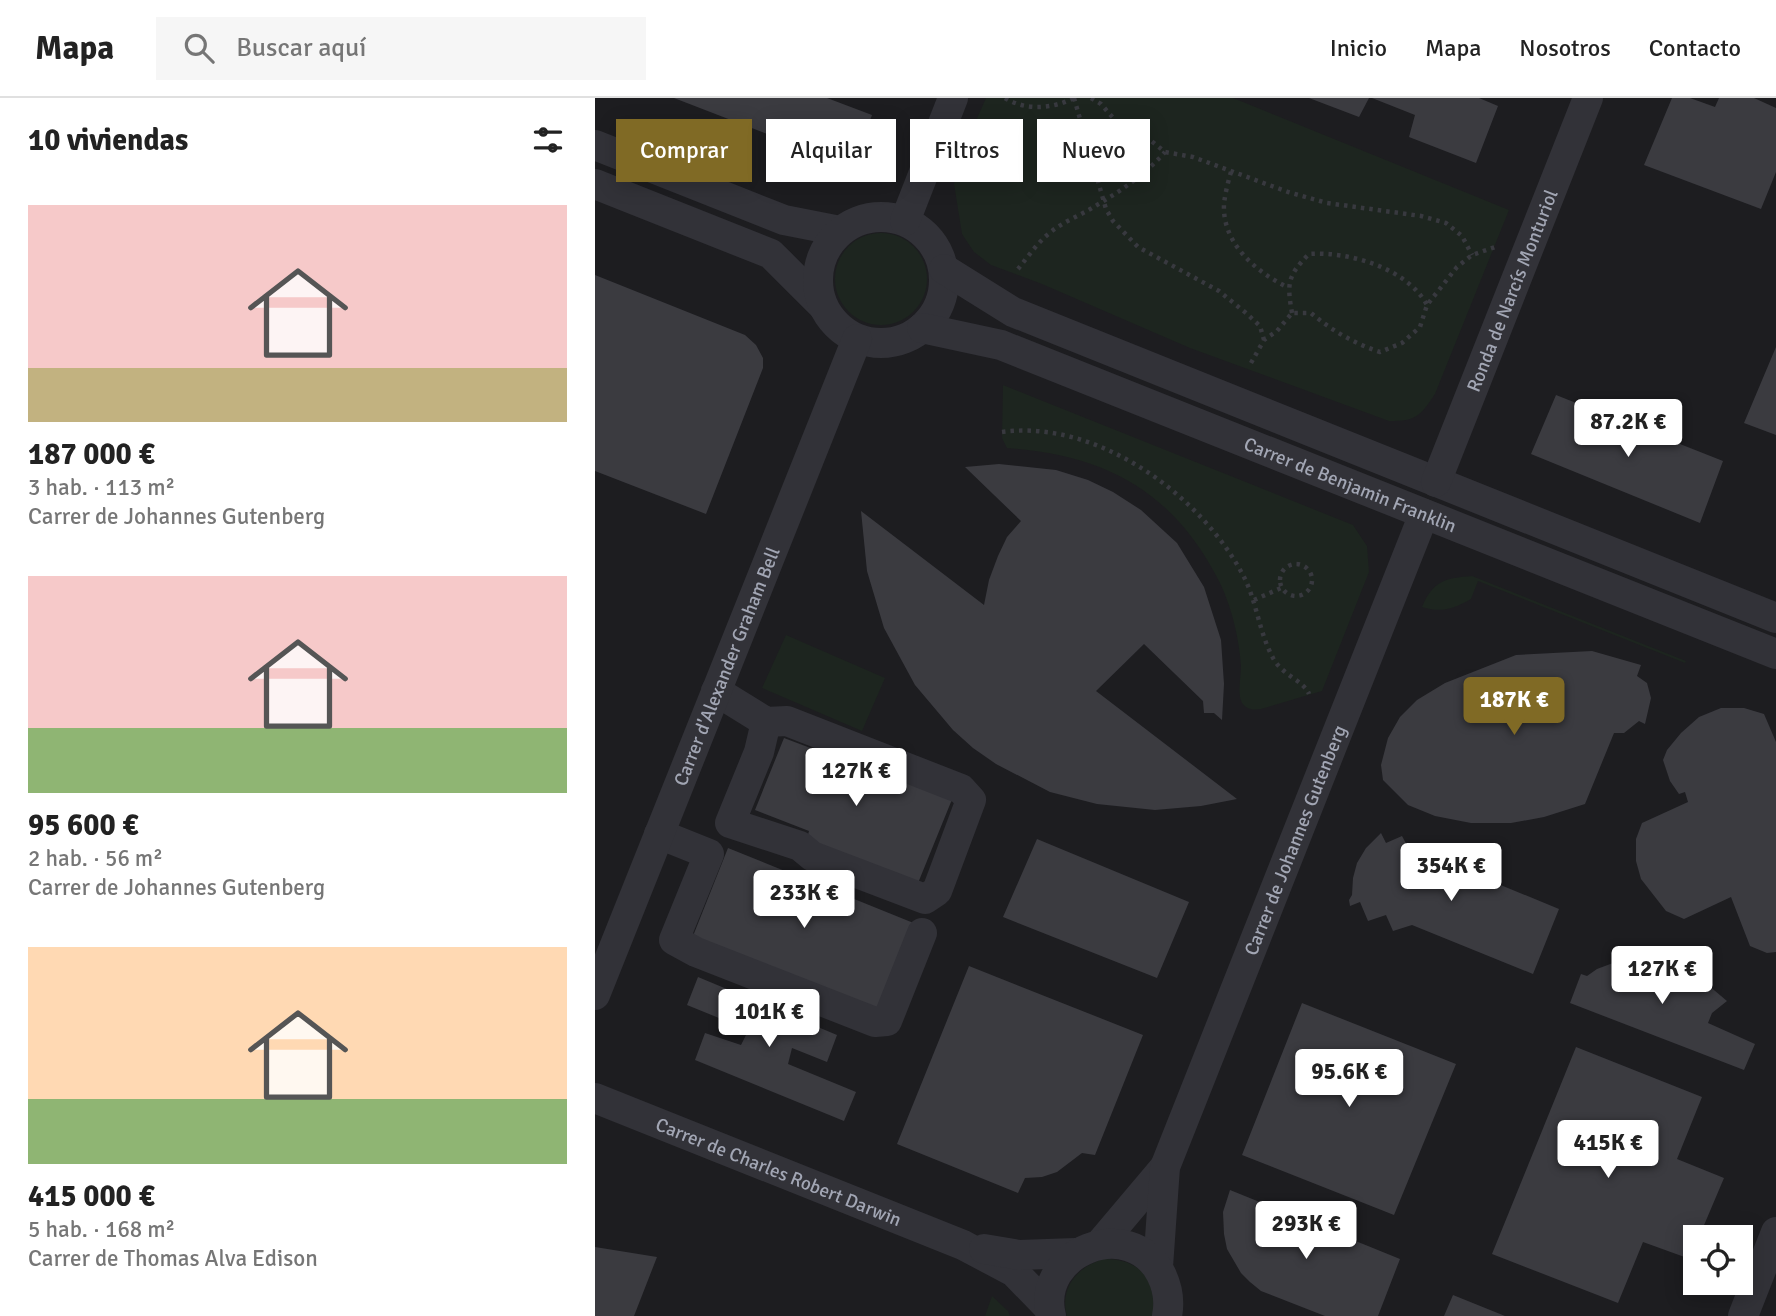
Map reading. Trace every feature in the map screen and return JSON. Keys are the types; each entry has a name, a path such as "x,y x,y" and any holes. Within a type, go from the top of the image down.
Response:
{"street":[{"path":"905,221 953,98"},
{"name":"Ronda de Narcís Monturiol","path":"1436,482 1588,98"},
{"path":"595,145 784,220 840,231"},
{"path":"595,184 771,254 823,306"},
{"path":"889,216 905,221 923,232 936,248 944,268 941,301 922,328 907,337 874,343 857,339 831,320 823,306 817,286 818,265 827,246 840,231 855,222 871,217 889,216"},
{"name":"Carrer de Benjamin Franklin","path":"944,268 1013,312 1776,618"},
{"name":"Carrer de Benjamin Franklin","path":"922,328 1001,345 1776,654"},
{"name":"Carrer d'Alexander Graham Bell","path":"595,995 857,339"},
{"name":"Carrer de Johannes Gutenberg","path":"1158,1267 1165,1167 1424,514"},
{"path":"716,691 765,722 787,721 961,789 971,800 936,891 925,899 812,856 800,846 730,823 759,752 765,722"},
{"path":"659,834 709,854 674,940 697,952 875,1022 887,1021 922,933"},
{"name":"Carrer de Charles Robert Darwin","path":"595,1098 963,1245 1014,1272 1050,1312"},
{"name":"Carrer de Johannes Gutenberg","path":"1050,1312 1050,1292 1055,1277 1064,1264 1088,1248 1165,1167"},
{"path":"1743,1316 1776,1232"},
{"name":"Carrer de Charles Robert Darwin","path":"963,1245 1019,1255 1117,1244 1132,1247 1146,1255 1158,1267"},
{"path":"1158,1267 1167,1285 1170,1305 1167,1316"}],"path":[{"path":"1005,98 1017,106 1036,108 1065,103 1075,98 1104,201 1113,221 1138,247 1219,291 1260,326 1264,340"},
{"path":"1091,98 1101,104 1121,127 1150,140 1165,152 1193,157 1327,203 1421,216 1445,223 1462,236 1472,255"},
{"path":"1018,269 1046,236 1067,220 1104,201 1139,177 1165,152"},
{"path":"1231,172 1224,202 1224,219 1231,239 1241,253 1269,278 1287,287"},
{"path":"1292,313 1311,313 1361,346 1380,352 1402,343 1420,327 1427,305 1457,267 1472,255 1497,246"},
{"path":"1292,313 1287,287 1294,268 1308,254 1327,253 1358,260 1390,272 1420,293 1427,305"},
{"path":"1251,363 1264,340 1277,331 1292,313"},
{"path":"1002,432 1015,430 1071,437 1131,462 1163,481 1213,530 1243,575 1274,660 1288,676 1307,689 1309,694"},
{"path":"1298,564 1310,573 1311,583 1305,593 1290,595 1281,588 1281,573 1288,565 1298,564"},
{"path":"1254,600 1281,588"}],"shaded area":[{"path":"595,98 1776,98 1776,1316 595,1316"},
{"path":"986,98 1233,98 1509,210 1435,394 1417,416 1389,421 1190,348 991,265 974,252 962,234 954,184 1023,182 1023,119 977,119"},
{"path":"881,233 899,236 914,246 924,261 927,279 924,297 914,312 899,322 881,325 863,322 848,312 838,297 835,279 838,261 848,246 863,236"},
{"path":"1003,385 1353,525 1367,546 1369,572 1322,691 1261,709 1251,709 1244,705 1240,695 1241,666 1237,634 1220,583 1202,551 1159,502 1134,484 1076,459 1007,448 1002,438"},
{"path":"1472,576 1686,661 1685,663 1478,581 1471,599 1459,605 1442,610 1422,607 1436,586 1454,578"},
{"path":"786,635 885,678 862,731 762,688"},
{"path":"1104,1259 1128,1263 1144,1274 1152,1292 1153,1316 1067,1316 1066,1296 1073,1280 1086,1267"},
{"path":"992,1296 1008,1311 1010,1316 985,1316"}],"building":[{"path":"674,98 827,98 872,115 870,119 766,119 766,133 752,128 752,119 729,119"},
{"path":"1309,98 1369,98 1359,117"},
{"path":"1372,98 1479,98 1498,106 1476,163 1409,137 1415,115"},
{"path":"1672,98 1690,98 1715,107 1719,98 1754,98 1776,108 1776,172 1761,209 1644,165"},
{"path":"595,275 745,335 756,345 763,358 763,368 706,514 595,471"},
{"path":"1776,347 1776,435 1744,423"},
{"path":"1556,395 1723,461 1700,523 1531,454"},
{"path":"999,464 1056,470 1088,480 1141,510 1177,543 1204,587 1221,640 1224,684 1222,720 1214,713 1204,713 1203,701 1144,644 1096,691 1237,799 1201,806 1155,810 1097,804 1050,792 996,764 973,748 953,730 915,685 884,628 867,571 861,511 984,605 998,556 1007,537 1021,521 965,467"},
{"path":"1592,651 1641,665 1637,676 1647,683 1651,698 1645,724 1639,721 1624,733 1614,733 1585,804 1544,817 1511,823 1471,823 1435,816 1408,805 1383,780 1381,765 1388,738 1400,717 1417,700 1445,683 1516,655"},
{"path":"1721,708 1744,708 1764,714 1776,742 1776,952 1767,953 1750,946 1731,897 1684,919 1666,911 1641,879 1636,861 1636,839 1642,823 1688,802 1685,792 1679,794 1670,781 1663,760 1667,750 1699,717"},
{"path":"784,738 842,760 845,755 953,797 918,883 807,839 809,831 755,810"},
{"path":"1381,833 1386,843 1402,836 1409,849 1426,845 1434,862 1445,862 1559,909 1533,974 1412,925 1393,931 1386,915 1368,921 1360,902 1350,906 1357,863 1366,848"},
{"path":"1037,839 1189,902 1157,978 1003,917"},
{"path":"728,848 916,924 881,1011 693,936"},
{"path":"1637,954 1638,959 1675,958 1674,965 1705,975 1702,980 1727,1001 1712,1013 1708,1023 1755,1044 1744,1070 1570,1003 1581,974 1587,976 1597,969"},
{"path":"969,966 1143,1035 1095,1155 1082,1153 1057,1172 1042,1177 1025,1178 1018,1193 897,1144"},
{"path":"698,977 837,1035 827,1062 792,1048 788,1064 856,1092 844,1121 695,1060 705,1033 741,1045 746,1035 738,1032 741,1027 687,1005"},
{"path":"1302,1003 1456,1064 1394,1215 1242,1155"},
{"path":"1576,1047 1702,1097 1677,1159 1724,1178 1704,1225 1683,1225 1683,1256 1643,1242 1618,1303 1492,1254"},
{"path":"1230,1190 1400,1259 1378,1316 1325,1316 1261,1291 1250,1282 1241,1273 1227,1249 1223,1212"},
{"path":"595,1247 657,1257 634,1316 595,1316"},
{"path":"1453,1295 1505,1316 1444,1316"}]}
